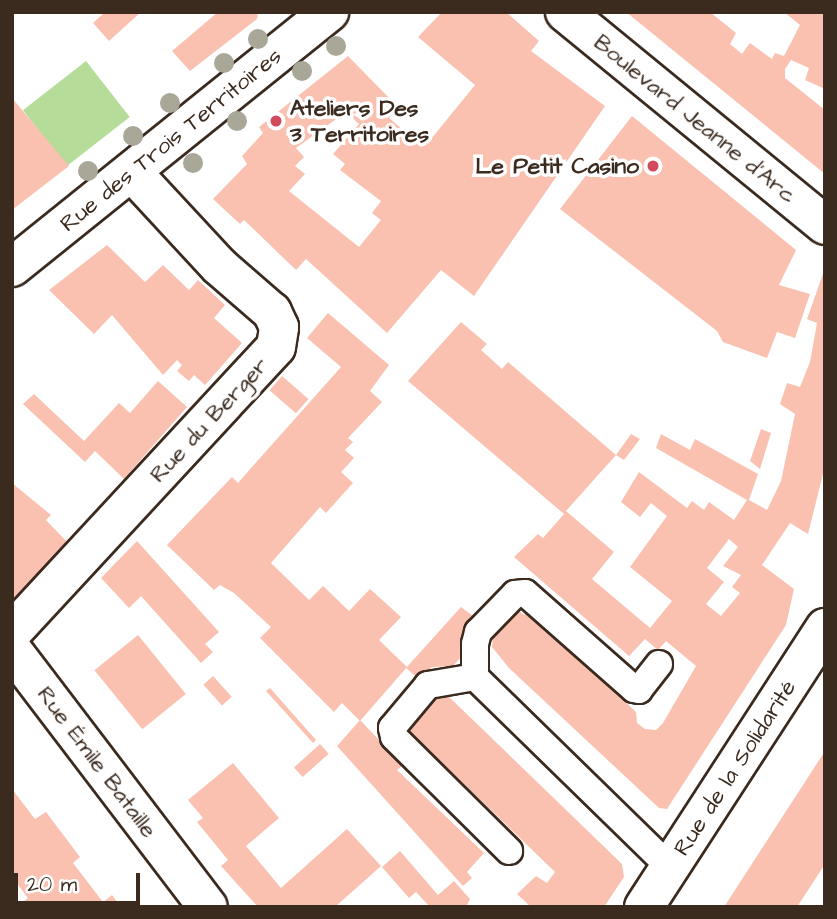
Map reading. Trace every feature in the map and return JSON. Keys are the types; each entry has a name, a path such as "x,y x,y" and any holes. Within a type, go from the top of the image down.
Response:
{"street":[{"name":"Rue des Trois Territoires","path":"12,267 133,173 329,12"},
{"name":"Boulevard Jeanne d'Arc","path":"565,12 825,225"},
{"name":"Rue du Berger","path":"12,632 276,347 279,327 272,312 219,266 133,173"},
{"name":"Rue de la Solidarité","path":"644,907 825,628"},
{"name":"Rue Émile Bataille","path":"12,650 208,907"}],"lane":[{"path":"659,664 639,691 634,689 534,597 515,594 478,632 475,677 670,867"},
{"path":"475,677 428,685 392,728 394,737 509,851"}],"green space":[{"path":"86,61 130,117 67,166 23,110"}],"building":[{"path":"105,12 141,12 109,41 93,23"},
{"path":"218,12 258,12 257,19 190,71 172,51"},
{"path":"442,12 506,12 539,41 531,51 605,106 474,296 441,270 387,333 306,259 296,270 244,220 240,224 213,199 247,164 242,156 263,133 259,127 348,56 399,108 389,118 408,134 413,128 431,139 475,85 418,37","holes":["346,112 359,124 333,154 345,164 340,170 381,201 372,213 381,220 359,247 289,191 305,174 295,166 304,157 296,148"]},
{"path":"626,12 710,12 736,33 730,44 742,54 750,43 772,59 775,53 784,56 800,25 784,12 825,12 825,89 805,80 809,68 791,60 785,69 785,78 825,110 825,174"},
{"path":"12,98 69,166 12,210"},
{"path":"632,116 796,250 779,285 810,294 795,338 777,332 767,358 723,342 717,331 560,209"},
{"path":"107,245 145,282 163,265 189,290 198,280 225,305 214,318 242,343 205,385 194,375 189,381 177,371 182,365 177,360 163,375 112,315 94,334 49,290"},
{"path":"825,268 825,466 808,534 790,523 762,565 794,589 786,625 667,809 659,808 509,668 492,647 493,637 519,611 524,615 529,610 636,712 637,723 645,729 656,730 663,723 696,666 666,641 658,650 645,639 629,656 514,557 538,534 543,538 564,514 408,381 461,322 487,344 481,350 502,369 508,362 616,455 566,511 614,552 592,579 650,628 672,601 630,567 667,516 651,503 640,517 621,502 639,472 687,508 692,501 704,510 709,502 734,520 747,500 656,448 661,434 690,450 695,439 758,474 749,500 767,510 781,481 795,414 780,404 787,383 800,387 810,362 817,323 807,319","holes":["729,539 738,547 723,566 741,575 732,587 740,593 721,616 706,604 724,582 707,568"]},
{"path":"328,313 389,365 370,391 382,402 348,438 353,442 345,450 354,458 341,472 353,483 326,513 320,507 271,563 309,600 323,586 349,611 370,589 401,617 379,640 407,667 360,721 342,703 334,712 260,638 271,627 234,593 220,585 214,590 167,545 232,477 238,483 341,367 307,338"},
{"path":"282,376 308,399 296,413 270,390"},
{"path":"158,381 187,407 124,479 95,451 85,462 23,404 34,394 84,441 119,403 130,413"},
{"path":"761,429 771,433 760,469 750,461"},
{"path":"631,434 640,439 624,460 616,455"},
{"path":"12,483 51,515 46,520 68,543 17,599 12,599"},
{"path":"137,541 219,632 205,644 213,652 201,663 141,596 129,608 101,578"},
{"path":"461,607 477,619 462,635 465,653 453,666 432,667 420,680 406,668"},
{"path":"138,635 186,694 142,729 94,670"},
{"path":"213,676 232,697 222,706 203,685"},
{"path":"270,688 316,740 313,743 266,691"},
{"path":"446,694 622,864 624,877 604,907 531,907 517,894 536,876 547,883 555,872 409,731 414,726 410,722 436,695 440,699"},
{"path":"360,720 403,765 397,770 484,853 467,872 472,878 463,886 337,746"},
{"path":"320,744 329,754 303,777 294,767"},
{"path":"825,751 825,864 797,907 724,907"},
{"path":"233,763 279,818 246,846 281,888 347,829 381,866 335,907 258,907 221,866 228,860 197,822 203,818 188,800"},
{"path":"12,789 35,819 46,812 80,857 73,863 103,902 112,895 121,907 15,907 28,898 12,877"},
{"path":"400,851 438,895 454,881 470,899 466,907 430,907 416,892 409,898 382,867"}],"place":[{"name":"Ateliers Des 3 Territoires","path":"276,121"},
{"name":"Le Petit Casino","path":"653,166"}]}
